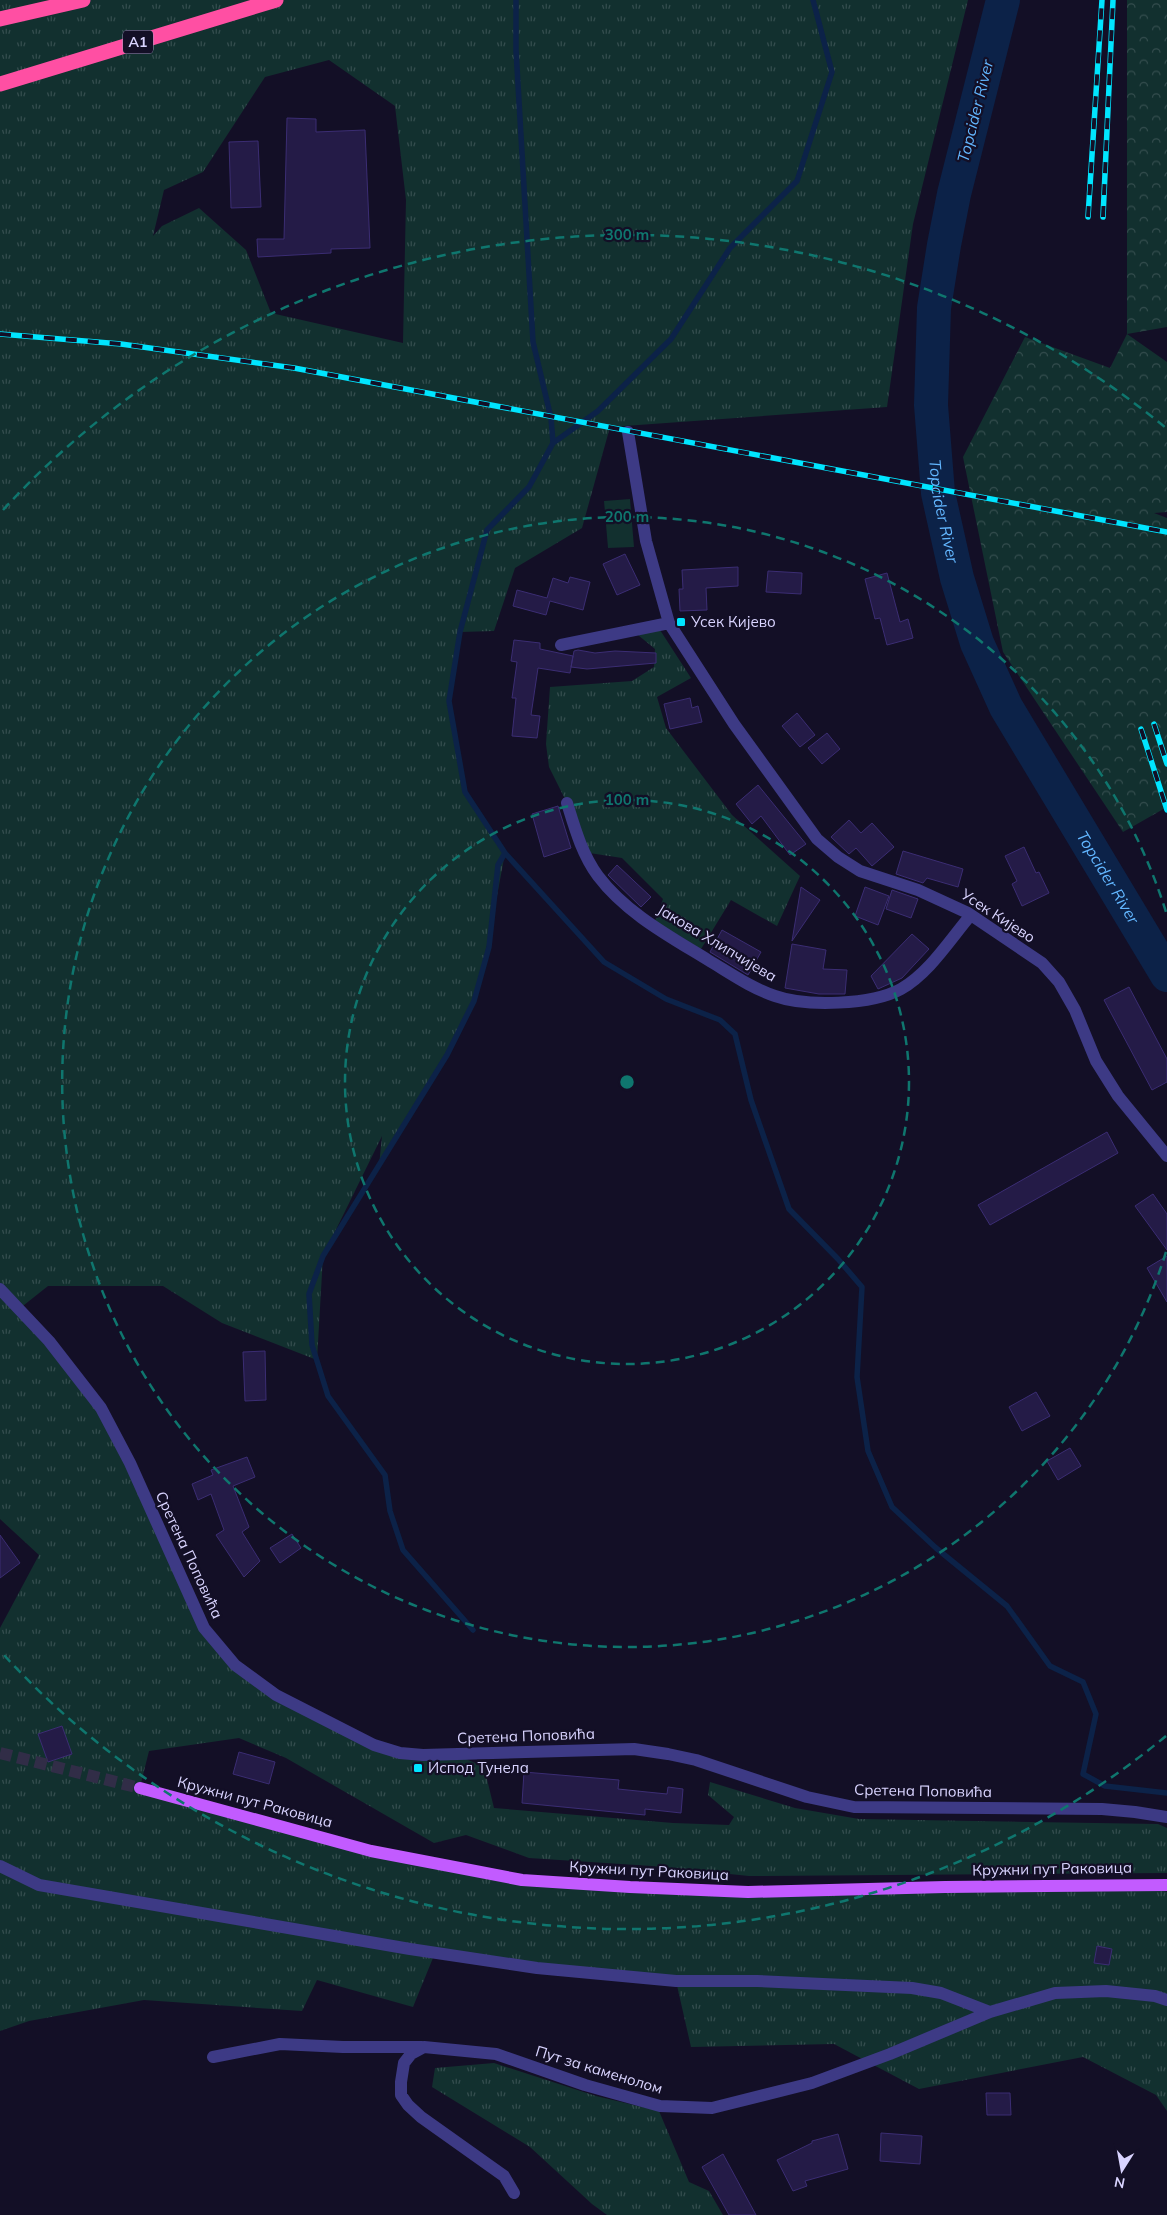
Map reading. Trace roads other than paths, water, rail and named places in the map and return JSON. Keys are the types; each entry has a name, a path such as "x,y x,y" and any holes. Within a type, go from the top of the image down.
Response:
{"highway":[{"path":"0,19 83,0"},
{"name":"A1","path":"0,84 276,0"}],"main road":[{"name":"Кружни пут Раковица","path":"140,1788 371,1851 522,1880 748,1892 955,1886 1167,1884"}],"street":[{"name":"Усек Кијево","path":"628,432 646,541 669,623 734,724 818,839 838,857 860,871 918,890 943,901 970,916 1042,963 1059,982 1075,1010 1096,1062 1118,1096 1167,1156"},
{"path":"561,645 669,623"},
{"name":"Јакова Хлипчијева","path":"567,803 583,852 598,876 632,912 744,982 776,997 820,1003 879,998 899,990 919,977 970,916"},
{"name":"Сретена Поповића","path":"0,1289 49,1341 102,1408 130,1463 204,1628 235,1665 276,1695 374,1745 400,1753 423,1755 634,1749 696,1760 807,1797 854,1807 1102,1809 1135,1812 1167,1818"},
{"path":"0,1866 38,1885 410,1949 537,1968 676,1981 757,1981 912,1988 942,1993 990,2012"},
{"name":"Пут за каменолом","path":"212,2057 280,2044 343,2047 424,2046 496,2054 585,2086 660,2106 712,2108 812,2083 890,2054 990,2012 1055,1993 1106,1991 1155,1996 1167,2000"},
{"path":"424,2046 411,2054 404,2063 401,2094 408,2105 421,2117 504,2176 514,2193"}],"waterway":[{"path":"505,853 465,792 449,701 460,632 487,530 529,487 553,443 551,418 533,342 516,50 516,0"},
{"path":"553,443 598,411 671,339 730,248 797,181 832,72 813,0"},
{"name":"Topcider River","path":"1003,0 954,194 934,308 931,405 938,493 957,578 977,643 1006,707 1167,975"},
{"path":"473,1630 403,1550 390,1511 385,1475 328,1396 312,1345 309,1294 323,1256 447,1055 474,1001 489,947 498,865 505,853 604,962 666,999 720,1020 735,1034 751,1100 789,1209 838,1259 862,1287 857,1377 868,1451 892,1507 936,1548 1007,1606 1050,1666 1083,1682 1096,1714 1083,1774 1105,1786 1167,1793"}],"tunnel":[{"path":"0,1753 140,1788"}],"railway":[{"path":"1088,217 1102,0"},
{"path":"1103,217 1113,0"},
{"path":"0,334 121,344 294,368 1167,532"},
{"path":"1154,724 1167,764"},
{"path":"1141,729 1167,810"}],"place":[{"name":"Усек Кијево","path":"681,622"},
{"name":"Испод Тунела","path":"418,1768"}]}
